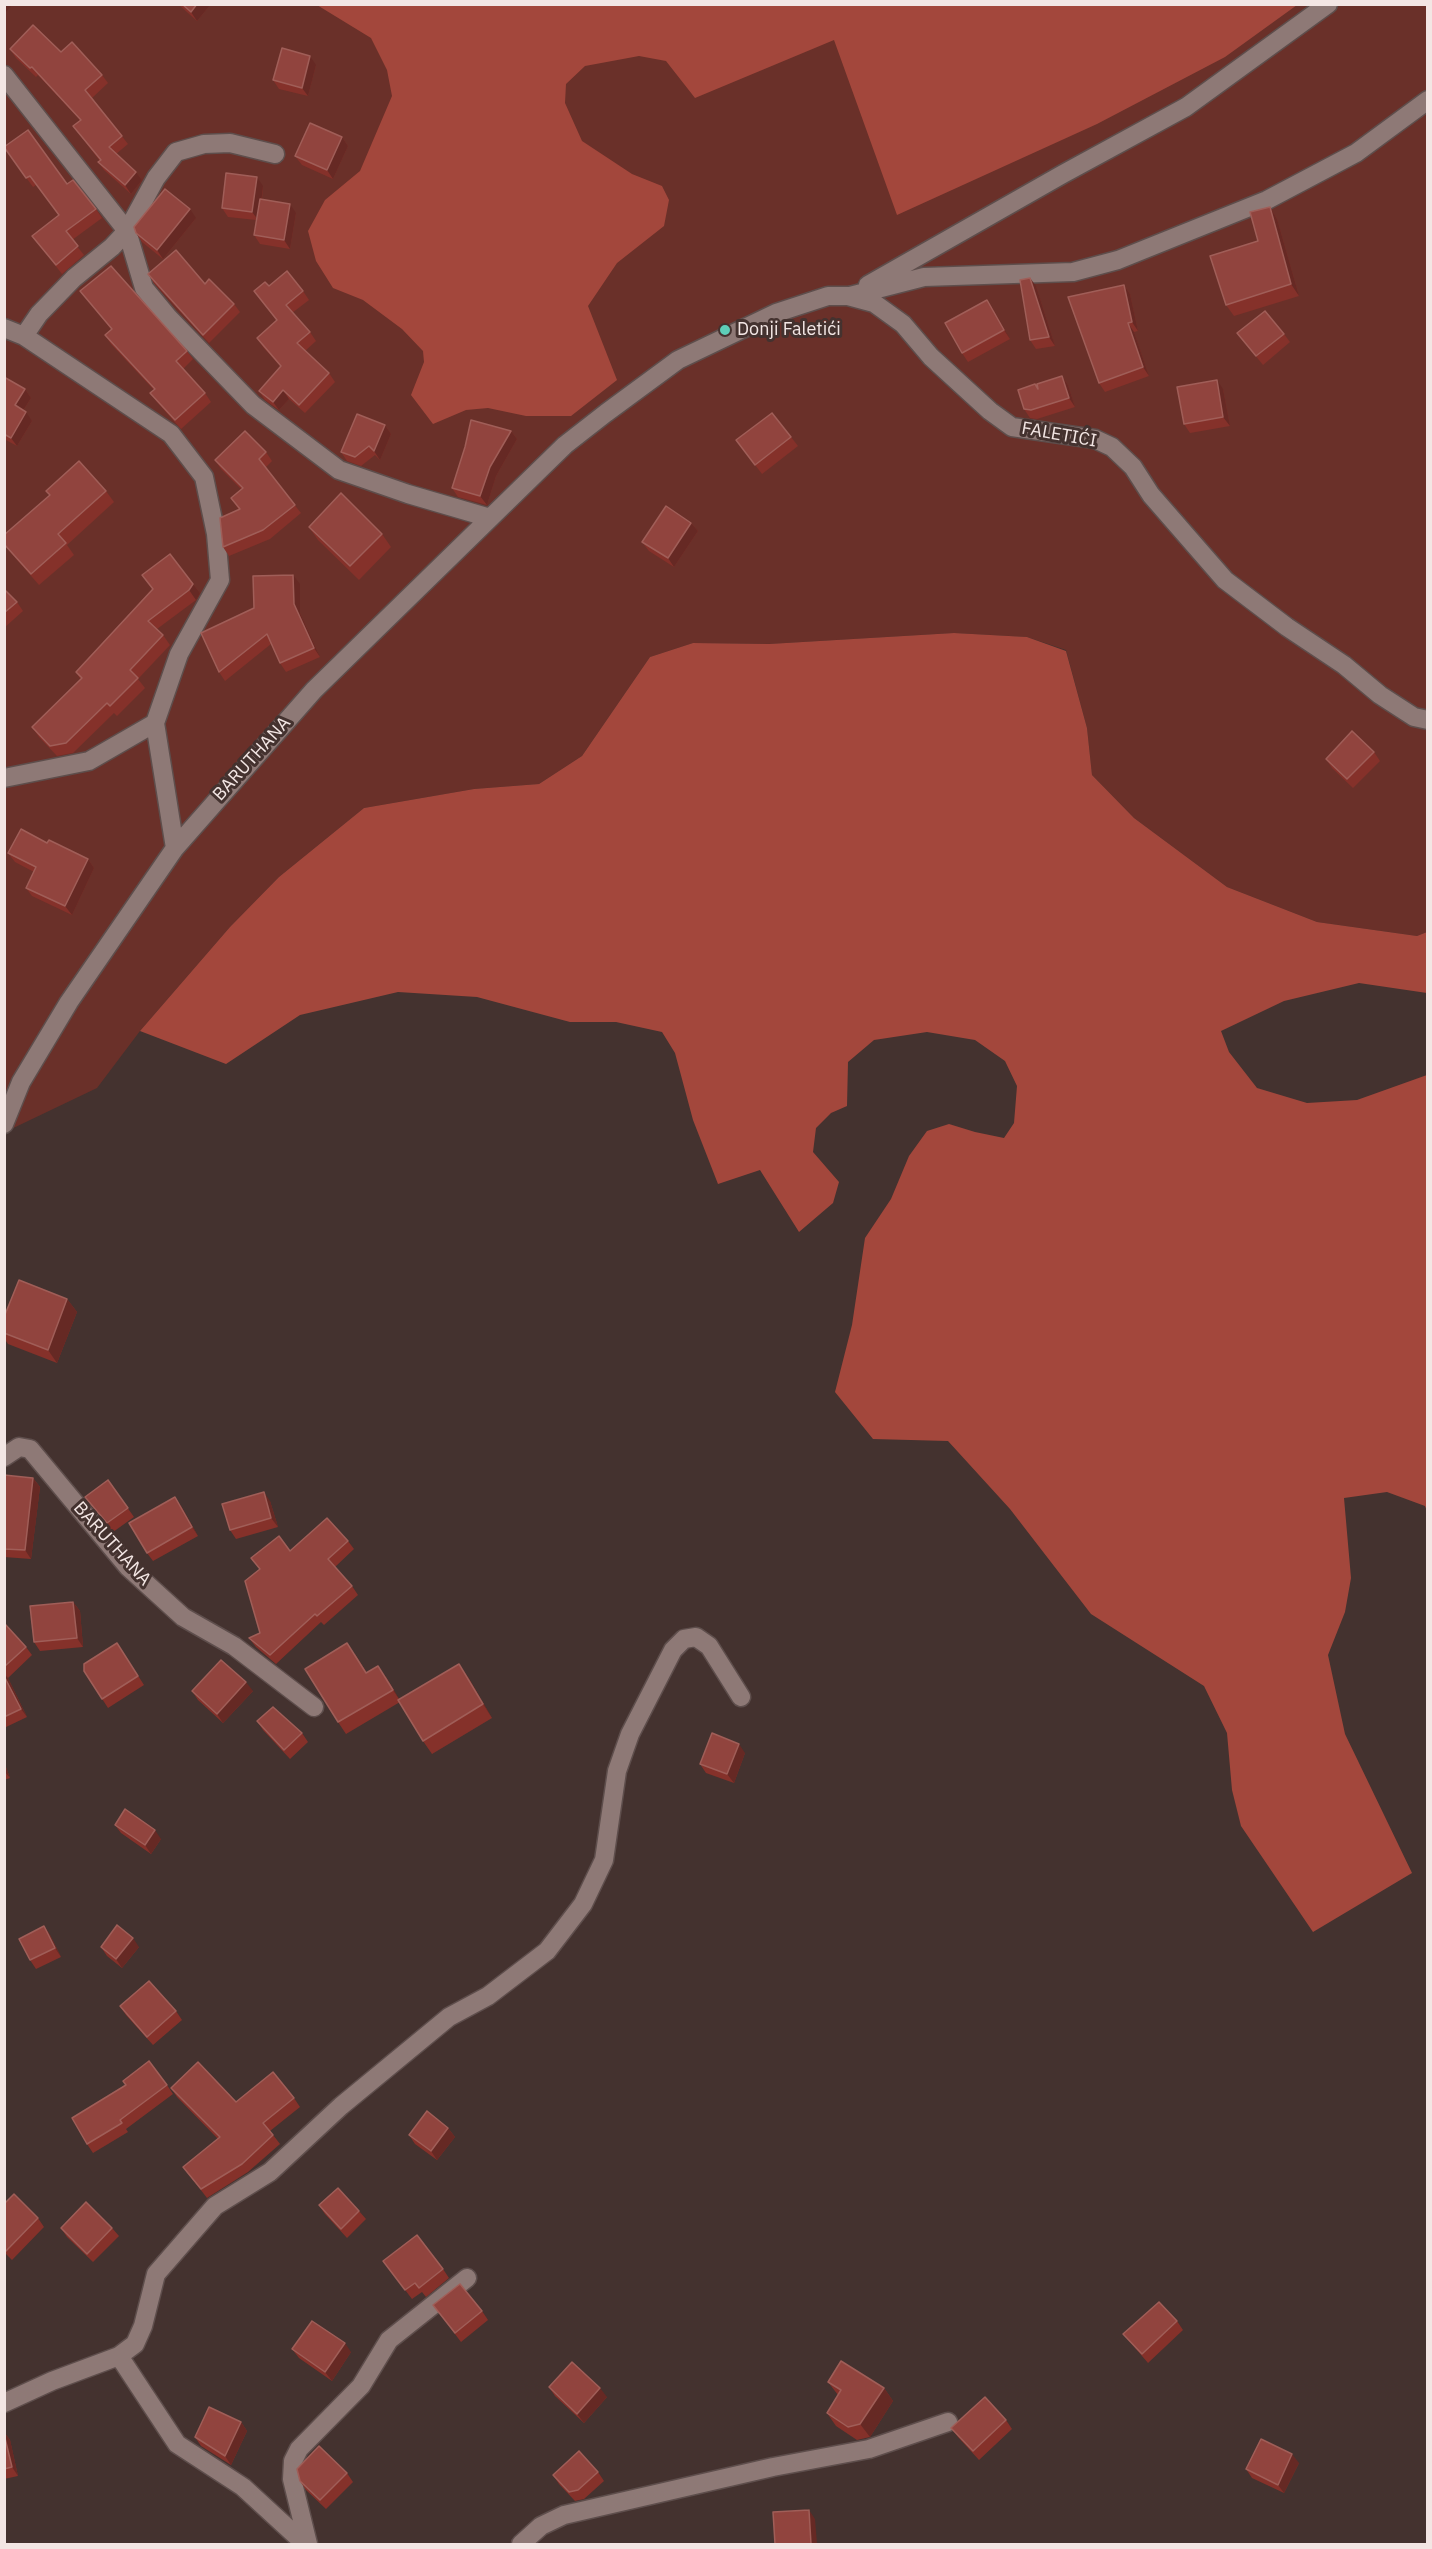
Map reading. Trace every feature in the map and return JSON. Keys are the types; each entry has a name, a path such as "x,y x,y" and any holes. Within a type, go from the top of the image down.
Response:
{"street":[{"path":"848,296 1186,107 1328,4"},
{"path":"4,75 66,150 127,231 144,288 253,405 339,470 408,495 490,518"},
{"path":"848,296 924,277 1074,272 1118,260 1266,200 1356,153 1428,100"},
{"path":"24,336 39,314 74,278 112,247 127,231 156,178 176,152 204,144 230,143 275,154"},
{"name":"FALETIĆI","path":"565,445 678,360 776,312 828,296 848,296 874,303 903,324 931,357 990,411 1012,427 1095,439 1112,447 1133,467 1158,503 1225,580 1287,627 1344,665 1380,695 1414,717 1428,720"},
{"path":"4,328 24,336 171,434 204,477 216,534 220,580 179,654 155,723 175,848"},
{"name":"BARUTHANA","path":"4,1124 21,1082 69,1002 175,848 314,690 565,445"},
{"path":"4,778 89,761 155,723"},
{"name":"BARUTHANA","path":"4,1457 19,1447 30,1449 128,1568 183,1617 234,1646 314,1707"},
{"path":"4,2403 52,2381 119,2356 135,2344 143,2326 156,2274 215,2206 270,2172 341,2106 449,2017 488,1996 547,1951 583,1904 604,1860 617,1771 630,1734 674,1650 684,1639 696,1637 709,1646 741,1697"},
{"path":"307,2544 291,2479 293,2461 299,2449 361,2386 389,2340 466,2278"},
{"path":"119,2356 177,2444 243,2487 307,2544"},
{"path":"521,2544 541,2526 564,2515 773,2467 869,2449 948,2422"}],"shaded area":[{"path":"5,5 1427,5 1427,932 1417,936 1317,922 1227,887 1134,818 1092,775 1087,728 1066,650 1027,637 954,633 769,644 693,643 650,657 582,756 539,784 474,789 364,808 279,877 230,927 140,1031 97,1088 5,1132"},
{"path":"317,5 1297,5 1225,57 1097,124 897,215 834,40 695,98 666,61 639,56 585,66 566,84 565,103 582,141 632,174 662,186 669,200 664,226 617,263 588,306 617,380 571,416 526,416 488,408 466,410 433,424 411,395 424,362 423,351 402,329 363,300 333,288 316,261 308,231 325,200 360,171 392,96 387,70 371,38"},
{"path":"954,633 1027,637 1066,651 1087,728 1092,775 1134,818 1227,887 1317,922 1417,936 1427,932 1427,993 1359,983 1284,1001 1221,1031 1229,1052 1257,1088 1307,1103 1357,1100 1427,1075 1427,1511 1425,1506 1387,1492 1344,1498 1351,1578 1345,1612 1328,1655 1345,1734 1412,1873 1313,1932 1241,1826 1232,1790 1227,1733 1204,1686 1091,1614 1010,1509 948,1441 873,1439 835,1392 852,1325 865,1238 891,1199 909,1156 927,1131 949,1124 1004,1138 1014,1123 1017,1086 1005,1061 975,1040 927,1032 874,1040 848,1062 847,1106 831,1113 816,1128 813,1152 839,1182 833,1203 799,1232 760,1170 718,1184 693,1120 675,1053 662,1032 616,1022 570,1022 477,997 398,992 300,1015 226,1064 140,1031 230,927 279,877 364,808 474,789 539,784 582,756 650,657 693,643 769,644"}],"building":[{"path":"182,4 197,4 191,12"},
{"path":"33,25 61,52 72,42 102,75 85,90 122,136 109,147 136,172 125,185 98,162 101,160 73,126 81,120 32,67 30,68 10,49"},
{"path":"282,48 310,56 302,88 273,80"},
{"path":"310,123 342,137 327,170 295,156"},
{"path":"28,130 67,184 73,180 96,209 66,231 78,246 56,265 32,236 59,215 30,176 26,178 4,147"},
{"path":"226,173 257,177 252,212 222,208"},
{"path":"165,189 190,209 157,250 136,233 134,227"},
{"path":"260,199 290,204 284,240 254,235"},
{"path":"1270,207 1291,284 1226,305 1210,256 1258,241 1250,212"},
{"path":"176,250 205,284 209,279 234,304 203,335 148,274"},
{"path":"111,266 187,351 176,361 205,393 175,420 150,393 155,389 105,335 112,329 80,291"},
{"path":"287,271 303,291 286,305 310,332 297,343 329,373 299,405 283,390 273,402 259,391 281,366 257,338 277,320 254,291 265,282 269,286"},
{"path":"1030,278 1049,337 1030,340 1020,280"},
{"path":"1124,285 1132,322 1128,323 1143,367 1099,383 1068,297"},
{"path":"987,300 1004,330 962,353 945,323"},
{"path":"1265,311 1284,334 1256,356 1237,333"},
{"path":"1062,376 1069,398 1031,410 1024,409 1018,390 1035,384 1038,389 1037,384"},
{"path":"4,377 25,389 15,405 26,412 11,438 4,434"},
{"path":"1217,380 1223,417 1184,424 1177,387"},
{"path":"772,413 791,437 755,465 736,440"},
{"path":"357,414 385,425 374,451 369,446 355,457 341,452"},
{"path":"471,420 511,431 490,467 480,496 452,488"},
{"path":"245,431 266,452 259,459 295,505 263,530 223,547 220,518 240,509 231,498 243,488 215,460"},
{"path":"79,461 106,491 58,534 66,543 31,574 4,544 4,535 50,495 46,491"},
{"path":"341,493 382,534 350,566 309,527"},
{"path":"666,506 691,523 668,558 642,542"},
{"path":"170,554 193,584 189,590 148,621 163,635 130,670 138,678 110,706 107,703 66,743 50,746 32,727 82,678 76,672 153,589 142,575"},
{"path":"293,575 294,604 314,648 280,663 267,634 219,672 201,633 254,608 253,576"},
{"path":"4,589 17,602 4,613"},
{"path":"1352,731 1374,752 1347,779 1326,759"},
{"path":"21,829 47,843 49,840 88,859 65,906 26,888 36,867 8,853"},
{"path":"19,1280 67,1299 48,1350 4,1333 4,1317"},
{"path":"4,1475 33,1478 25,1550 4,1549"},
{"path":"108,1480 128,1508 107,1523 85,1497"},
{"path":"264,1492 271,1518 230,1530 222,1504"},
{"path":"175,1497 192,1527 147,1553 129,1523"},
{"path":"327,1518 348,1541 328,1559 352,1586 317,1616 315,1614 270,1655 249,1638 260,1633 245,1581 260,1569 251,1558 279,1536 290,1551"},
{"path":"73,1602 77,1638 34,1642 30,1606"},
{"path":"4,1625 26,1647 4,1667"},
{"path":"117,1643 138,1676 102,1699 84,1671 84,1664"},
{"path":"347,1643 366,1673 378,1666 393,1690 338,1722 305,1669"},
{"path":"221,1660 246,1682 217,1714 192,1691"},
{"path":"459,1664 483,1704 423,1741 398,1700"},
{"path":"4,1676 21,1709 4,1717"},
{"path":"273,1707 302,1733 284,1750 257,1721"},
{"path":"712,1733 739,1744 727,1774 700,1764"},
{"path":"125,1809 155,1830 145,1845 115,1825"},
{"path":"117,1925 133,1938 116,1959 101,1947"},
{"path":"44,1926 55,1948 30,1960 19,1939"},
{"path":"149,1981 176,2011 147,2037 120,2006"},
{"path":"149,2061 167,2085 120,2120 122,2123 87,2144 72,2118 126,2085 123,2081"},
{"path":"198,2062 236,2102 273,2072 294,2098 263,2123 273,2135 242,2164 201,2189 183,2167 220,2137 171,2088"},
{"path":"427,2111 448,2128 431,2151 409,2135"},
{"path":"338,2188 359,2211 341,2229 319,2205"},
{"path":"14,2194 38,2218 6,2251 4,2249 4,2204"},
{"path":"86,2202 112,2228 87,2254 61,2228"},
{"path":"417,2235 443,2269 419,2288 415,2283 405,2290 383,2261"},
{"path":"460,2284 482,2311 455,2333 433,2305"},
{"path":"1159,2302 1177,2321 1142,2354 1123,2334"},
{"path":"312,2321 345,2343 325,2372 292,2349"},
{"path":"841,2361 884,2388 860,2424 848,2427 827,2413 841,2390 828,2382"},
{"path":"572,2362 600,2388 577,2414 549,2387"},
{"path":"985,2397 1006,2420 973,2451 951,2428"},
{"path":"209,2407 241,2422 225,2456 195,2437"},
{"path":"4,2434 12,2467 4,2469"},
{"path":"1261,2439 1292,2454 1278,2485 1246,2469"},
{"path":"319,2446 347,2473 320,2500 300,2481 297,2469"},
{"path":"579,2451 598,2472 578,2490 569,2492 553,2475"},
{"path":"809,2510 811,2544 775,2544 773,2512"}],"place":[{"name":"Donji Faletići","path":"725,330"}]}
